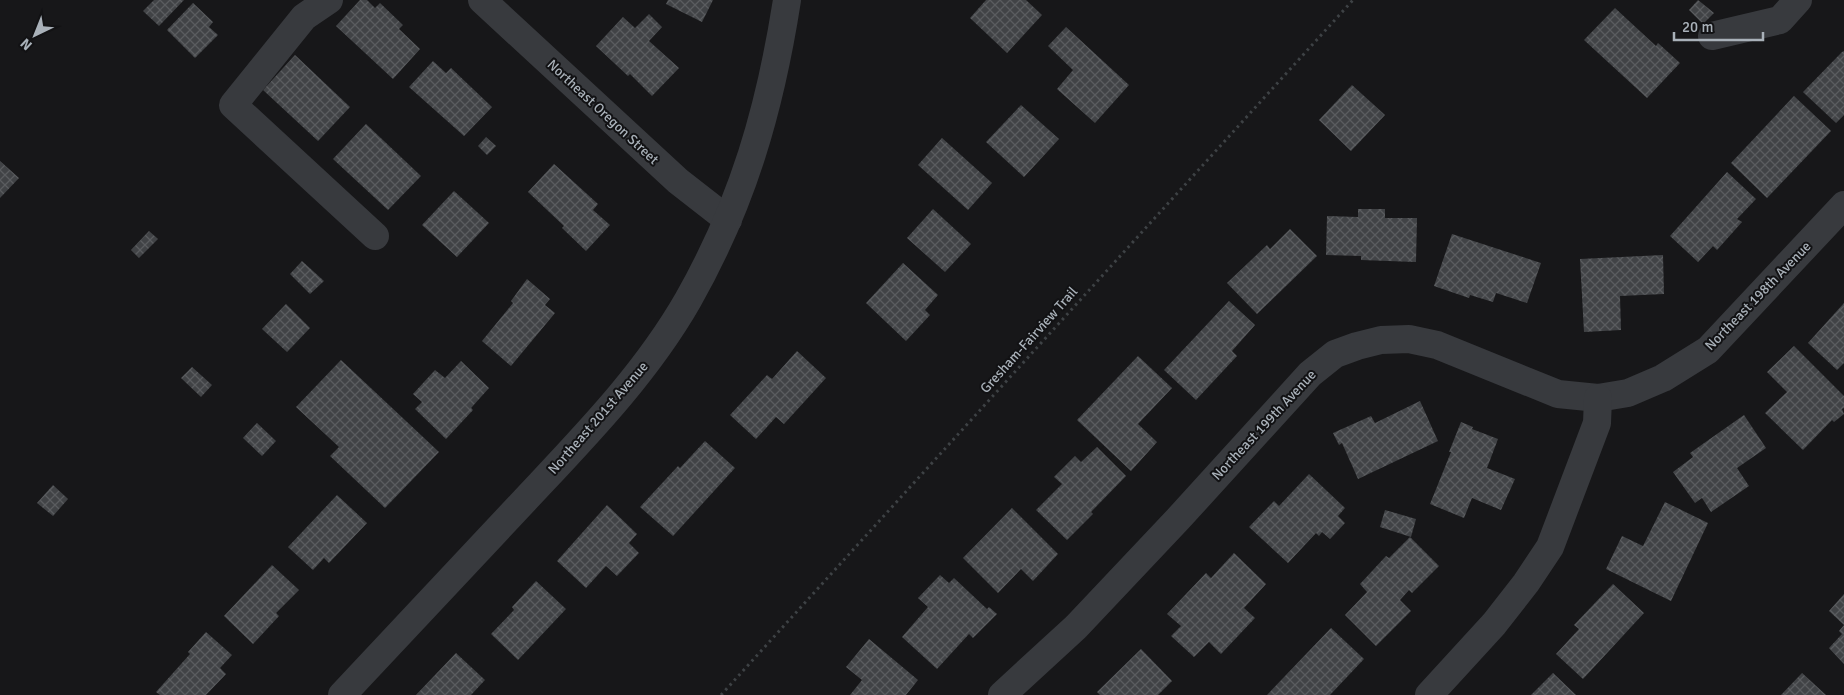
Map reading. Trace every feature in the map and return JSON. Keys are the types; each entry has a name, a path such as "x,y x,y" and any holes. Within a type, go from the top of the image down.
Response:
{"street":[{"path":"329,0 304,17 233,105 375,236"},
{"name":"Northeast Oregon Street","path":"482,0 678,181 728,220"},
{"name":"Northeast 201st Avenue","path":"342,695 570,452 628,387 655,351 688,300 728,220 747,172 771,88 787,0"},
{"path":"1712,36 1780,20 1798,0"},
{"name":"Northeast 198th Avenue","path":"1598,398 1628,393 1664,378 1708,350 1844,205"},
{"name":"Northeast 199th Avenue","path":"1002,695 1076,627 1178,519 1310,374 1335,354 1381,340 1409,339 1437,346 1558,394 1598,398"},
{"path":"1429,695 1494,624 1526,583 1550,547 1596,423 1598,398"}],"path":[{"name":"Gresham-Fairview Trail","path":"721,695 1353,0"}],"building":[{"path":"154,0 184,0 159,26 143,11"},
{"path":"360,0 367,0 375,8 380,3 403,25 399,29 420,49 393,79 336,26"},
{"path":"668,0 713,0 702,22 666,4"},
{"path":"986,0 1026,0 1042,15 1007,53 970,18"},
{"path":"1698,0 1714,13 1703,24 1689,10"},
{"path":"193,3 213,22 209,27 218,35 195,58 167,30"},
{"path":"1615,8 1656,46 1658,43 1680,63 1647,98 1584,40"},
{"path":"649,14 662,27 649,41 679,68 652,96 630,74 628,76 596,46 623,17 635,28"},
{"path":"1066,27 1129,85 1095,123 1057,89 1073,70 1048,46"},
{"path":"1844,51 1844,115 1836,123 1803,92"},
{"path":"295,55 350,107 318,141 263,90"},
{"path":"433,61 446,73 451,68 492,107 464,136 409,87"},
{"path":"1352,85 1385,115 1351,151 1319,120"},
{"path":"1794,96 1831,131 1767,198 1731,163"},
{"path":"1021,105 1059,139 1024,177 986,142"},
{"path":"366,124 421,176 388,210 333,159"},
{"path":"486,137 496,146 487,155 478,146"},
{"path":"942,138 992,183 968,210 918,165"},
{"path":"0,161 19,178 0,198"},
{"path":"554,164 598,204 593,210 610,225 586,251 562,228 564,226 528,192"},
{"path":"1727,172 1756,199 1737,219 1742,222 1717,250 1713,246 1698,262 1670,236"},
{"path":"454,191 489,223 457,257 422,225"},
{"path":"933,209 971,244 945,272 907,238"},
{"path":"1358,209 1385,209 1385,218 1417,218 1416,262 1361,260 1361,256 1326,255 1327,216 1358,217"},
{"path":"1290,229 1317,256 1257,314 1227,283 1267,245 1270,249"},
{"path":"149,231 158,239 139,258 131,250"},
{"path":"1452,234 1541,263 1527,303 1496,293 1493,302 1470,295 1469,298 1434,286"},
{"path":"1663,255 1664,294 1620,296 1621,330 1584,332 1580,259"},
{"path":"302,261 324,281 310,294 290,274"},
{"path":"903,263 938,295 925,310 930,315 906,341 866,303"},
{"path":"527,279 550,299 545,305 555,313 511,366 482,341 513,303 511,301"},
{"path":"1229,301 1255,325 1232,351 1237,356 1196,400 1164,370"},
{"path":"1844,303 1844,363 1837,370 1808,343"},
{"path":"286,304 310,328 287,352 262,329"},
{"path":"1794,346 1844,396 1844,408 1842,409 1844,414 1834,422 1832,420 1803,450 1765,413 1787,392 1767,372"},
{"path":"797,351 826,378 784,424 776,417 756,439 730,415 767,375 772,379"},
{"path":"1138,356 1172,388 1138,424 1157,442 1131,471 1077,420"},
{"path":"341,360 439,452 385,508 330,456 339,447 296,407"},
{"path":"461,361 489,388 471,408 473,410 446,439 415,409 422,402 413,394 435,370 445,378"},
{"path":"192,367 212,385 201,397 181,378"},
{"path":"1420,401 1438,441 1358,479 1342,443 1339,445 1333,433 1371,416 1375,423"},
{"path":"1744,415 1766,448 1737,468 1749,486 1711,512 1702,498 1695,503 1673,472 1693,457 1690,453"},
{"path":"1461,422 1473,427 1472,429 1498,439 1487,468 1515,479 1501,510 1472,498 1464,518 1430,504"},
{"path":"257,423 276,441 262,456 243,438"},
{"path":"705,441 735,468 673,536 640,507 678,466 680,468"},
{"path":"1097,447 1126,476 1067,540 1036,510 1062,484 1054,477 1075,456 1081,462"},
{"path":"1309,474 1345,508 1338,516 1345,523 1330,539 1322,532 1319,536 1316,533 1288,563 1249,527 1274,501 1279,506"},
{"path":"53,485 68,499 53,516 37,503"},
{"path":"337,495 367,523 329,563 324,558 313,570 288,547"},
{"path":"1665,502 1708,523 1671,601 1606,569 1622,536 1643,546"},
{"path":"607,505 637,534 629,543 639,553 617,576 606,566 586,588 557,561"},
{"path":"1012,508 1058,554 1033,581 1021,569 998,593 963,558"},
{"path":"1385,510 1416,519 1411,537 1380,527"},
{"path":"1410,537 1439,566 1412,593 1409,590 1400,600 1411,611 1376,646 1345,615 1367,592 1360,584 1386,556 1389,558"},
{"path":"1234,553 1266,584 1244,608 1255,618 1221,654 1209,642 1194,657 1171,636 1181,626 1167,614 1206,573 1211,578"},
{"path":"272,565 299,590 276,613 279,616 253,644 224,616"},
{"path":"940,575 949,583 954,578 987,609 989,607 997,614 973,638 969,634 937,669 902,637 928,607 918,598"},
{"path":"536,581 566,609 518,660 491,634 514,610 512,607"},
{"path":"1613,584 1644,613 1583,679 1556,654 1579,629 1574,625"},
{"path":"1844,594 1844,625 1829,611"},
{"path":"1844,625 1844,664 1829,648 1842,634 1839,631"},
{"path":"1331,628 1364,659 1330,695 1267,695"},
{"path":"206,632 232,655 220,668 226,674 206,695 160,695 156,692 190,654 188,652"},
{"path":"869,639 918,680 906,695 850,695 862,680 846,667"},
{"path":"1141,649 1172,681 1158,695 1100,695 1097,692"},
{"path":"456,653 485,680 471,695 416,695"},
{"path":"1553,673 1576,695 1531,695"},
{"path":"1802,673 1826,695 1781,695"}]}
